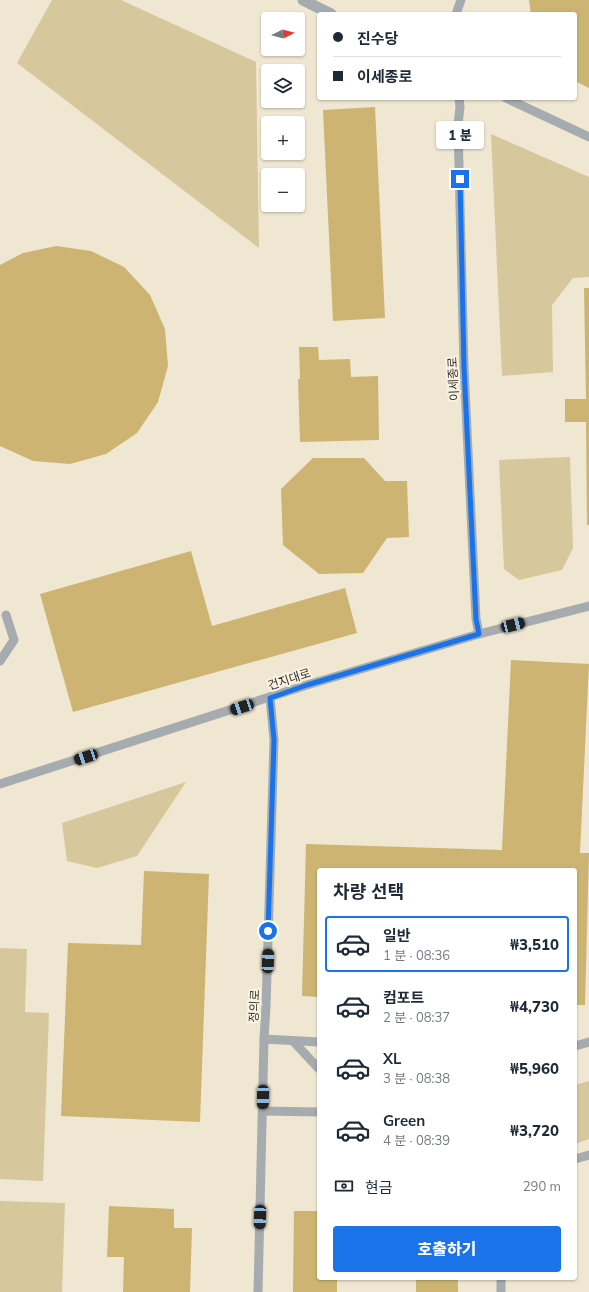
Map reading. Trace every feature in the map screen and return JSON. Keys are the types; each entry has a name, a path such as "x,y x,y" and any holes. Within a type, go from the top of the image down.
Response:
{"street":[{"path":"303,0 327,12"}],"lane":[{"path":"457,12 462,0"},
{"name":"이세종로","path":"459,100 458,125 464,367 476,619 479,634"},
{"path":"510,100 589,137"},
{"name":"건지대로","path":"0,784 307,685 479,634 589,606"},
{"path":"0,661 14,640 6,615"},
{"name":"정의로","path":"258,1292 264,1039 274,740 270,698"},
{"path":"264,1039 317,1042"},
{"path":"293,1040 317,1067"},
{"path":"577,1045 589,1042"},
{"path":"263,1111 317,1112"},
{"path":"577,1158 589,1155"},
{"path":"501,1280 501,1292"}],"shaded area":[{"path":"0,0 589,0 589,1292 0,1292"},
{"path":"52,0 121,0 256,62 259,248 17,63"},
{"path":"491,134 589,177 589,277 573,278 552,305 553,372 502,376"},
{"path":"570,457 573,548 562,570 519,580 504,569 499,460"},
{"path":"186,782 137,856 97,868 67,861 62,823"},
{"path":"0,948 27,949 25,1012 49,1013 43,1181 0,1179"},
{"path":"589,1081 589,1139 577,1143 577,1084"},
{"path":"0,1201 65,1203 62,1292 0,1292"}],"building":[{"path":"529,0 589,0 589,88 577,82 577,12 531,12"},
{"path":"375,107 385,318 333,321 323,110"},
{"path":"56,246 91,251 124,267 150,295 165,329 168,366 158,402 137,433 106,454 70,464 33,461 0,446 0,265 23,253"},
{"path":"584,288 589,288 589,525 587,525 586,422 565,422 565,399 586,399"},
{"path":"299,347 318,347 319,360 350,359 351,377 378,376 379,440 300,442 298,379 300,379"},
{"path":"313,458 364,458 385,481 407,481 409,537 387,538 363,573 319,574 283,545 281,489"},
{"path":"191,551 212,626 345,588 357,633 73,712 40,594"},
{"path":"511,660 589,664 580,853 589,853 585,1005 577,1005 577,868 317,868 317,997 302,996 306,844 502,850"},
{"path":"144,871 209,874 200,1122 61,1116 68,943 141,945"},
{"path":"109,1206 174,1209 174,1228 192,1228 190,1292 123,1292 124,1257 107,1257"},
{"path":"294,1211 317,1211 317,1280 337,1280 337,1292 293,1292"},
{"path":"416,1280 458,1280 458,1292 416,1292"}],"route":[{"path":"268,931 274,740 270,698 307,685 479,634 476,619 464,367 460,179"}]}
